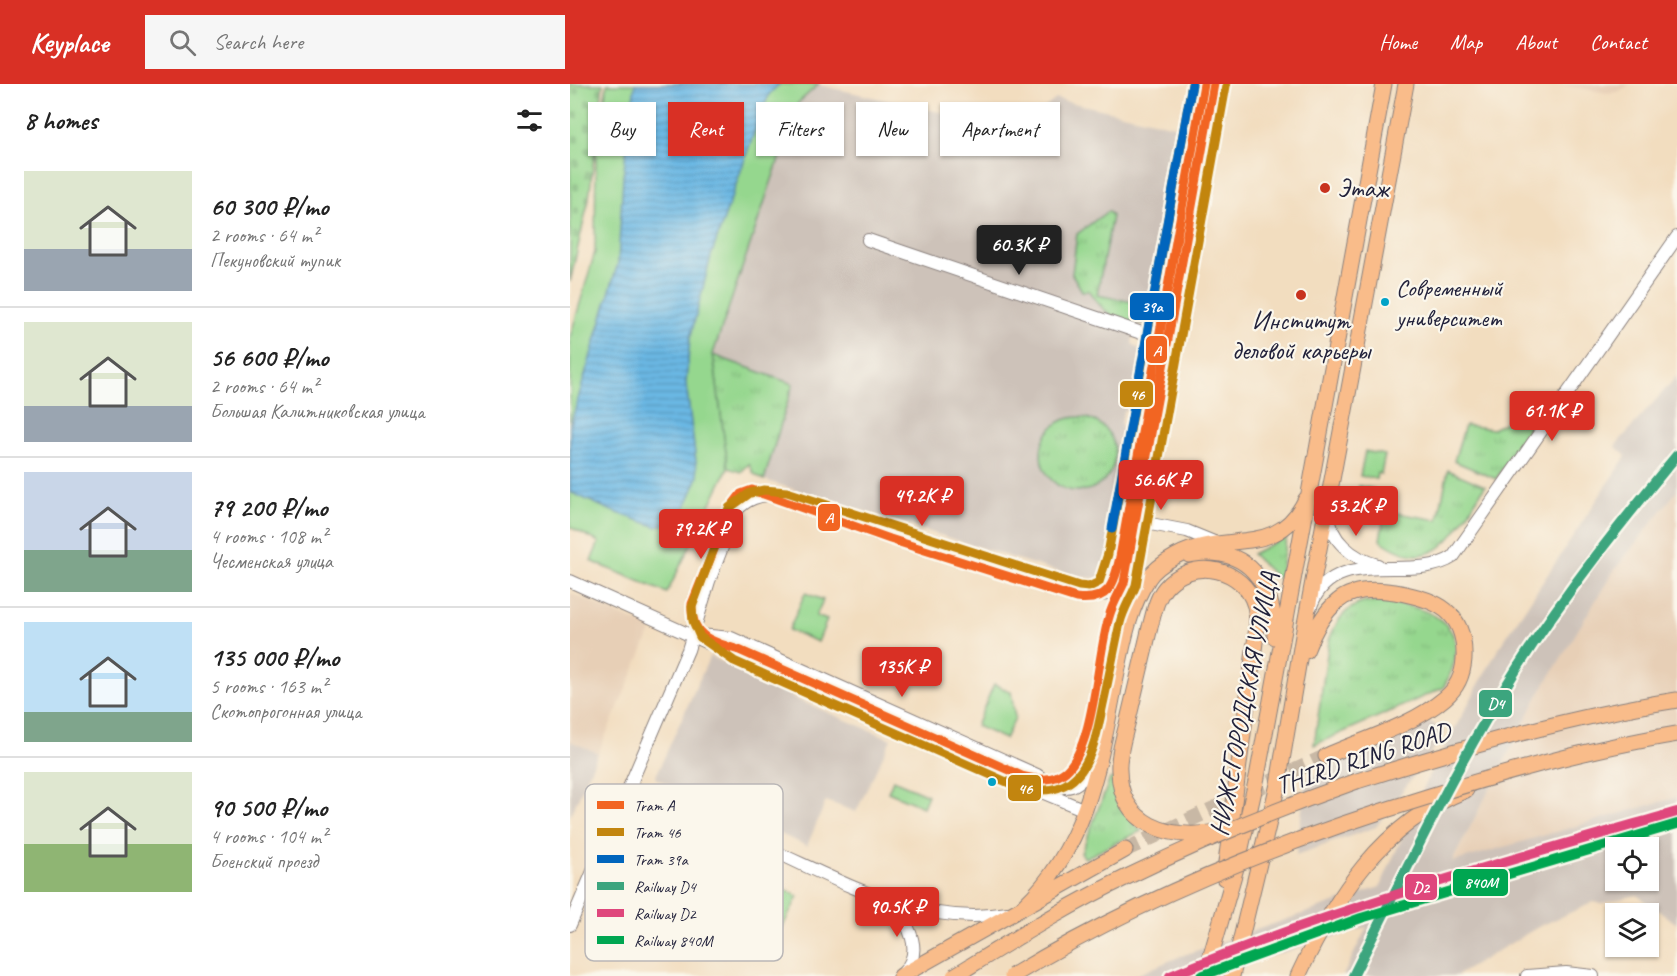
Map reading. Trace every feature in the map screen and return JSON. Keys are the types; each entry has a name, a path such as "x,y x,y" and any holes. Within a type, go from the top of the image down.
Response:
{"main road":[{"name":"НИЖЕГОРОДСКАЯ УЛИЦА","path":"1205,976 1250,809 1311,489 1384,84"},
{"name":"НИЖЕГОРОДСКАЯ УЛИЦА","path":"1232,976 1278,784 1305,624 1406,84"},
{"path":"1019,909 1050,879 1066,855 1085,810 1103,745 1130,619 1149,577 1171,558 1189,549 1214,542 1262,539 1277,534 1302,508 1311,489"},
{"path":"1171,558 1194,554 1232,557 1244,562 1264,582 1271,598 1275,619 1272,687"},
{"path":"1217,933 1257,614 1252,599 1235,578 1210,568 1180,575 1166,586 1157,600 1120,753 1121,787 1136,814 1163,832 1182,836 1233,830"},
{"path":"1295,685 1307,649 1320,622 1337,602 1347,595 1382,590 1433,600 1454,619 1461,632 1464,665 1459,683 1446,698 1425,712 1326,756"},
{"name":"THIRD RING ROAD","path":"954,976 1037,925 1128,876 1307,799 1401,767 1623,708 1677,700"},
{"path":"1012,976 1134,908 1207,875 1308,835 1524,766 1677,734"},
{"path":"1298,976 1321,927 1351,880 1378,847 1410,820 1455,794 1524,766"},
{"path":"900,976 1125,850"}],"street":[{"path":"632,784 693,634 709,581 736,511 743,502 762,496 775,496 1091,596 1116,593 1208,84"},
{"path":"1305,624 1313,601 1332,580 1359,570 1385,566 1433,567 1442,564 1460,550 1676,238"},
{"path":"868,240 1162,340"},
{"path":"1329,505 1329,519 1339,541 1361,559 1385,566"},
{"path":"1130,520 1186,531 1214,542"},
{"path":"570,581 693,634 725,651 953,754 1085,810"},
{"path":"693,634 731,638 1057,786 1065,788 1080,783 1103,745"},
{"path":"783,854 892,903 932,913 970,918 1019,909"},
{"path":"570,925 585,891"},
{"path":"892,903 904,917 914,946 910,966 900,976"},
{"path":"1527,976 1566,973 1593,976"}],"shaded area":[{"path":"1556,84 1630,84 1618,92 1607,93"},
{"path":"819,85 895,102 856,102 856,156 928,156 928,110 940,112 940,156 1060,156 1060,102 1052,102 1056,99 1188,129 1150,323 1147,326 1136,327 1132,343 1143,353 1133,406 1123,412 1121,425 1127,441 1117,489 1118,505 1108,569 1097,578 1077,577 1036,565 764,480 754,474 749,464 741,472 728,468 713,355 780,156 844,156 844,102 799,102"},
{"path":"1677,376 1677,491 1613,572 1537,698 1452,862 1677,797 1677,924 1659,911 1659,903 1648,903 1637,895 1601,904 1594,902 1538,927 1456,976 1343,976 1367,927 1255,961 1223,976 1134,976 1181,956 1380,887 1429,776 1497,651 1626,456 1615,446"},
{"path":"1677,491 1677,797 1452,863 1537,698 1613,572"},
{"path":"570,593 652,629 598,753 570,741"},
{"path":"710,656 792,694 791,697 891,739 856,812 826,801 807,846 783,835 783,784 668,784 655,778"},
{"path":"1431,722 1445,733 1376,827 1296,855 1306,779"},
{"path":"570,741 598,753 570,817"}],"green space":[{"path":"570,84 603,84 601,102 588,102 588,156 594,156 589,198 570,282"},
{"path":"607,84 819,84 799,102 756,102 756,156 780,156 713,354 728,468 667,593 591,561 599,542 570,527 570,337 595,252 596,156 656,156 656,102 604,102"},
{"path":"1108,211 1112,216 1097,295 1153,306 1150,323 1129,322 1114,317 1089,291 1082,291 1072,274 1077,234"},
{"path":"713,355 793,384 764,480 754,474 749,464 741,472 728,468"},
{"path":"1533,394 1544,403 1496,479 1454,461 1465,425 1493,429 1511,419 1513,408"},
{"path":"1078,417 1092,420 1104,428 1112,440 1115,454 1112,468 1104,480 1092,488 1078,491 1064,488 1052,480 1044,468 1041,454 1044,440 1052,428 1064,420"},
{"path":"1365,451 1385,455 1381,474 1377,473 1376,479 1360,476"},
{"path":"1448,470 1485,486 1465,518 1444,544 1431,552 1417,555 1400,551 1380,540 1385,511 1438,520"},
{"path":"1359,486 1374,489 1373,495 1378,497 1374,518 1354,514"},
{"path":"1283,538 1286,539 1280,577 1277,578 1252,554"},
{"path":"805,593 823,600 816,616 827,620 818,642 789,630"},
{"path":"1365,602 1406,606 1425,611 1440,619 1451,631 1456,646 1453,665 1443,688 1314,745 1329,641 1342,616"},
{"path":"994,684 1011,692 1015,718 1005,739 976,726"},
{"path":"1119,777 1129,817 1141,831 1085,858 1081,853 1110,779"},
{"path":"893,780 928,795 923,807 888,792"},
{"path":"783,889 798,896 783,926"}],"water":[{"path":"635,84 780,84 770,93 766,102 756,102 756,127 711,256 690,339 686,383 698,477 683,512 672,522 657,527 612,511 570,492 570,426 618,263 626,156 656,156 656,102 633,102"}],"tunnel":[{"path":"1125,850 1326,756"}],"tram line":[{"name":"46","path":"1192,84 1108,554 1099,582 1089,587 1079,586 787,492 764,490 750,493 729,508 692,607 693,621 700,637 734,661 1018,787 1040,790 1057,788 1071,781 1081,771 1095,741 1121,618 1136,585 1226,86"},
{"name":"39а","path":"1112,529 1192,84"},
{"name":"А","path":"1204,84 1120,557 1115,576 1108,589 1096,597 1076,598 890,539 752,490 741,494 731,507 692,604 692,615 699,631 712,641 739,650 1022,776 1045,779 1056,777 1066,771 1076,758 1083,741 1094,698 1109,617 1124,583 1214,84"}],"rail line":[{"name":"D4","path":"1353,976 1451,783 1516,670 1553,614 1593,560 1677,455"},
{"name":"D2","path":"1170,976 1232,951 1358,907 1485,867 1677,812"},
{"name":"840М","path":"1201,976 1361,918 1677,824"}],"place":[{"name":"Этаж","path":"1325,188"},
{"name":"Институт деловой карьеры","path":"1301,295"},
{"name":"Современный университет","path":"1385,302"}]}
